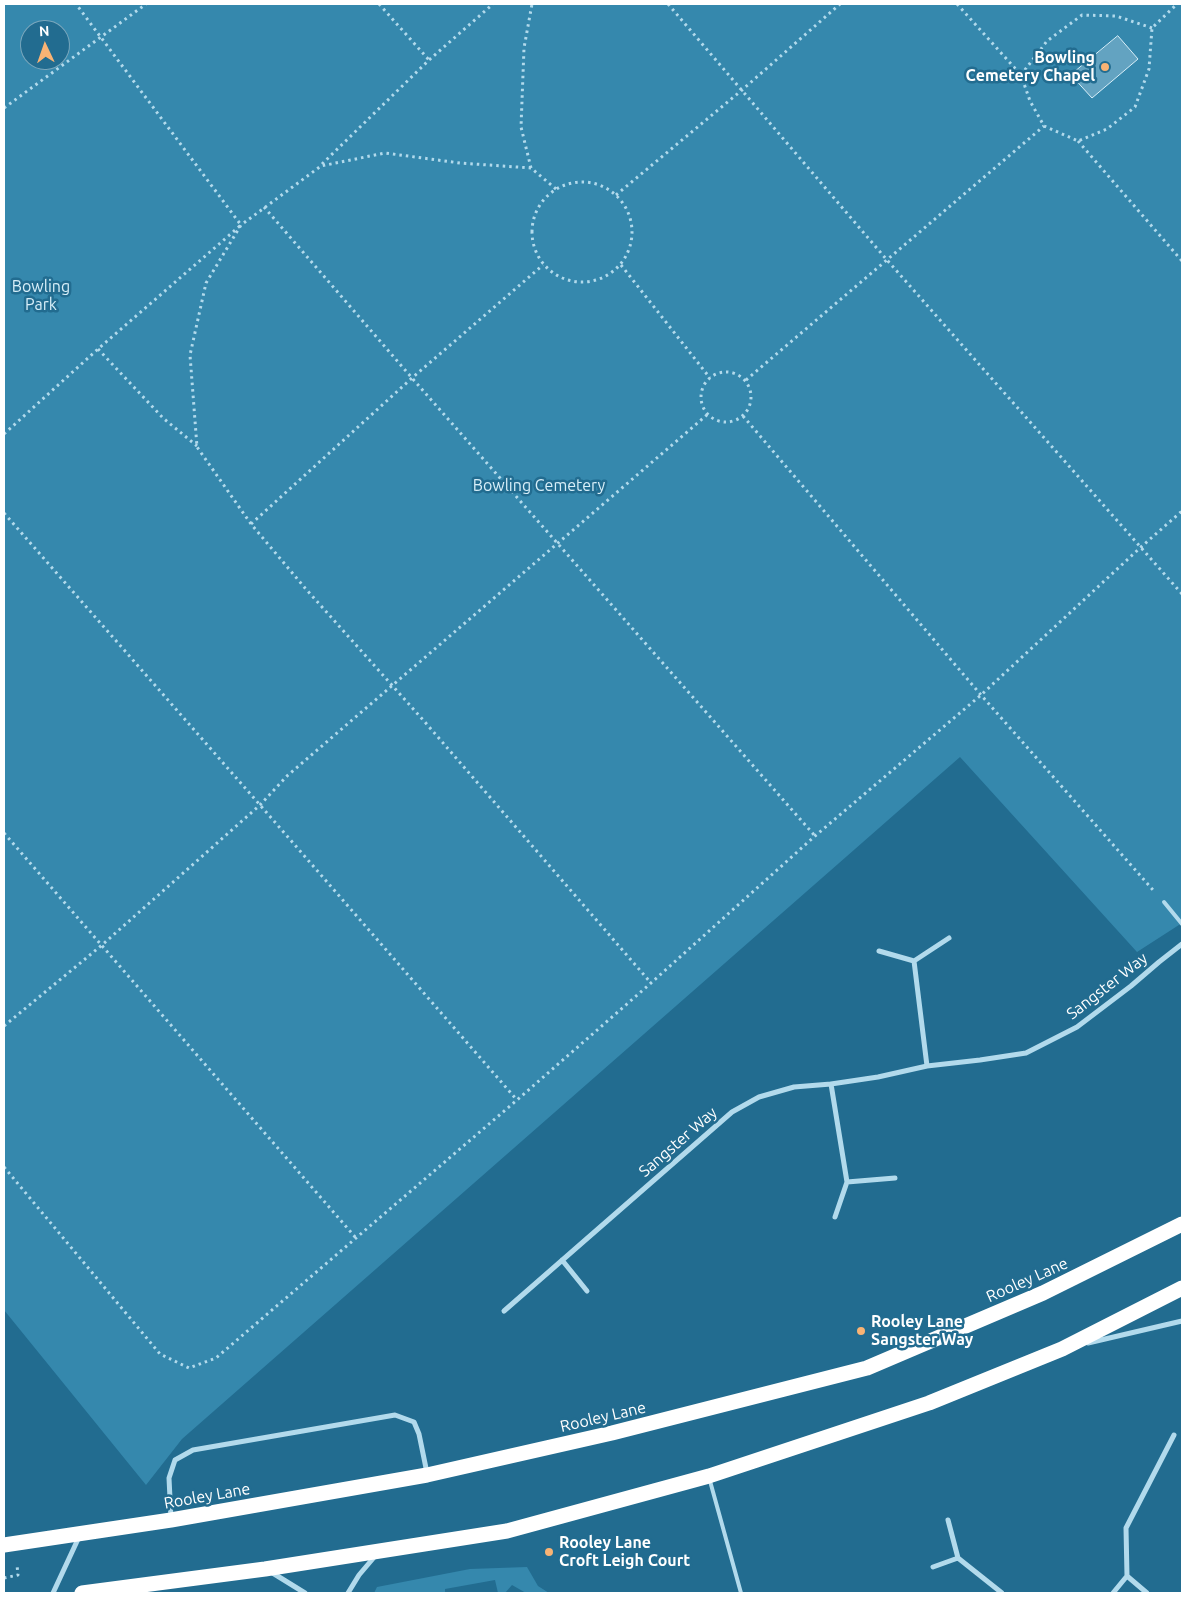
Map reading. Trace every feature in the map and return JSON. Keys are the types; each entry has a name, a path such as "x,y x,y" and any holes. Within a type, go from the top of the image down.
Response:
{"highway":[{"name":"Rooley Lane","path":"4,1545 171,1520 427,1475 622,1431 867,1368 1043,1293 1182,1224"},
{"path":"82,1593 111,1592 507,1531 709,1476 929,1403 1062,1349 1182,1288"}],"street":[{"path":"879,951 914,961 949,938"},
{"name":"Sangster Way","path":"504,1310 732,1112 758,1097 794,1087 831,1084 878,1077 926,1066 1026,1053 1077,1027 1182,944"},
{"path":"914,961 926,1066"},
{"path":"831,1084 847,1182 835,1217"},
{"path":"847,1182 895,1178"},
{"path":"562,1260 587,1292"},
{"path":"1062,1349 1182,1321"},
{"path":"171,1520 169,1478 175,1460 193,1450 213,1446 394,1415 414,1422 419,1434 427,1475"},
{"path":"1113,1593 1127,1576 1126,1528 1174,1435"},
{"path":"948,1520 958,1558 1002,1593"},
{"path":"53,1593 81,1533"},
{"path":"348,1593 359,1574 380,1550"},
{"path":"933,1568 958,1558"},
{"path":"266,1569 304,1593"},
{"path":"1127,1576 1147,1593"}],"lane":[{"path":"1164,902 1182,924"},
{"path":"709,1476 741,1593"}],"path":[{"path":"76,4 241,225"},
{"path":"4,108 146,4"},
{"path":"379,4 429,60"},
{"path":"4,434 98,349 241,225 321,166 429,60 493,4"},
{"path":"531,168 521,127 524,48 532,4"},
{"path":"668,4 887,260 1182,594"},
{"path":"616,195 742,90 840,4"},
{"path":"957,4 1021,75 1030,101 1044,126 1078,141 1182,260"},
{"path":"1078,141 1107,129 1136,107 1149,69 1152,28 1177,4"},
{"path":"1021,75 1047,42 1082,15 1116,16 1152,28"},
{"path":"746,380 1044,126"},
{"path":"321,166 385,153 460,163 531,168 556,189"},
{"path":"587,182 603,186 616,195 626,207 632,221 633,237 629,252 621,265 610,275 597,281 582,283 567,281 543,265 534,249 532,232 534,216 543,200 556,189 571,183 587,182"},
{"path":"264,207 815,836"},
{"path":"197,447 190,354 206,283 241,225"},
{"path":"251,524 412,378 543,265"},
{"path":"621,265 710,378"},
{"path":"98,349 163,418 197,447 251,524 305,588 393,685 651,983"},
{"path":"724,372 732,372 746,380 751,395 751,402 743,416 729,422 714,419 708,414 703,408 701,400 702,391 710,378 724,372"},
{"path":"4,1026 102,945 260,804 288,776 708,414"},
{"path":"743,416 981,695 1164,902"},
{"path":"4,1167 160,1354 190,1368 216,1358 517,1100 815,836 981,695 1182,511"},
{"path":"4,513 517,1100"},
{"path":"4,833 356,1238"}],"green space":[{"name":"Bowling Cemetery","path":"4,4 1182,4 1182,923 1137,952 960,757 182,1439 146,1485 4,1310"},
{"path":"527,1567 538,1586 549,1593 526,1593 512,1585 505,1593 498,1593 495,1580 445,1589 445,1593 374,1593 377,1587 470,1569"}],"building":[{"name":"Bowling Cemetery Chapel","path":"1118,36 1138,59 1092,98 1071,75"}],"place":[{"name":"Bowling Cemetery Chapel","path":"1105,67"},
{"name":"Rooley Lane Sangster Way","path":"861,1331"},
{"name":"Rooley Lane Croft Leigh Court","path":"549,1552"}],"park label":[{"name":"Bowling Park","path":"41,296"}]}
